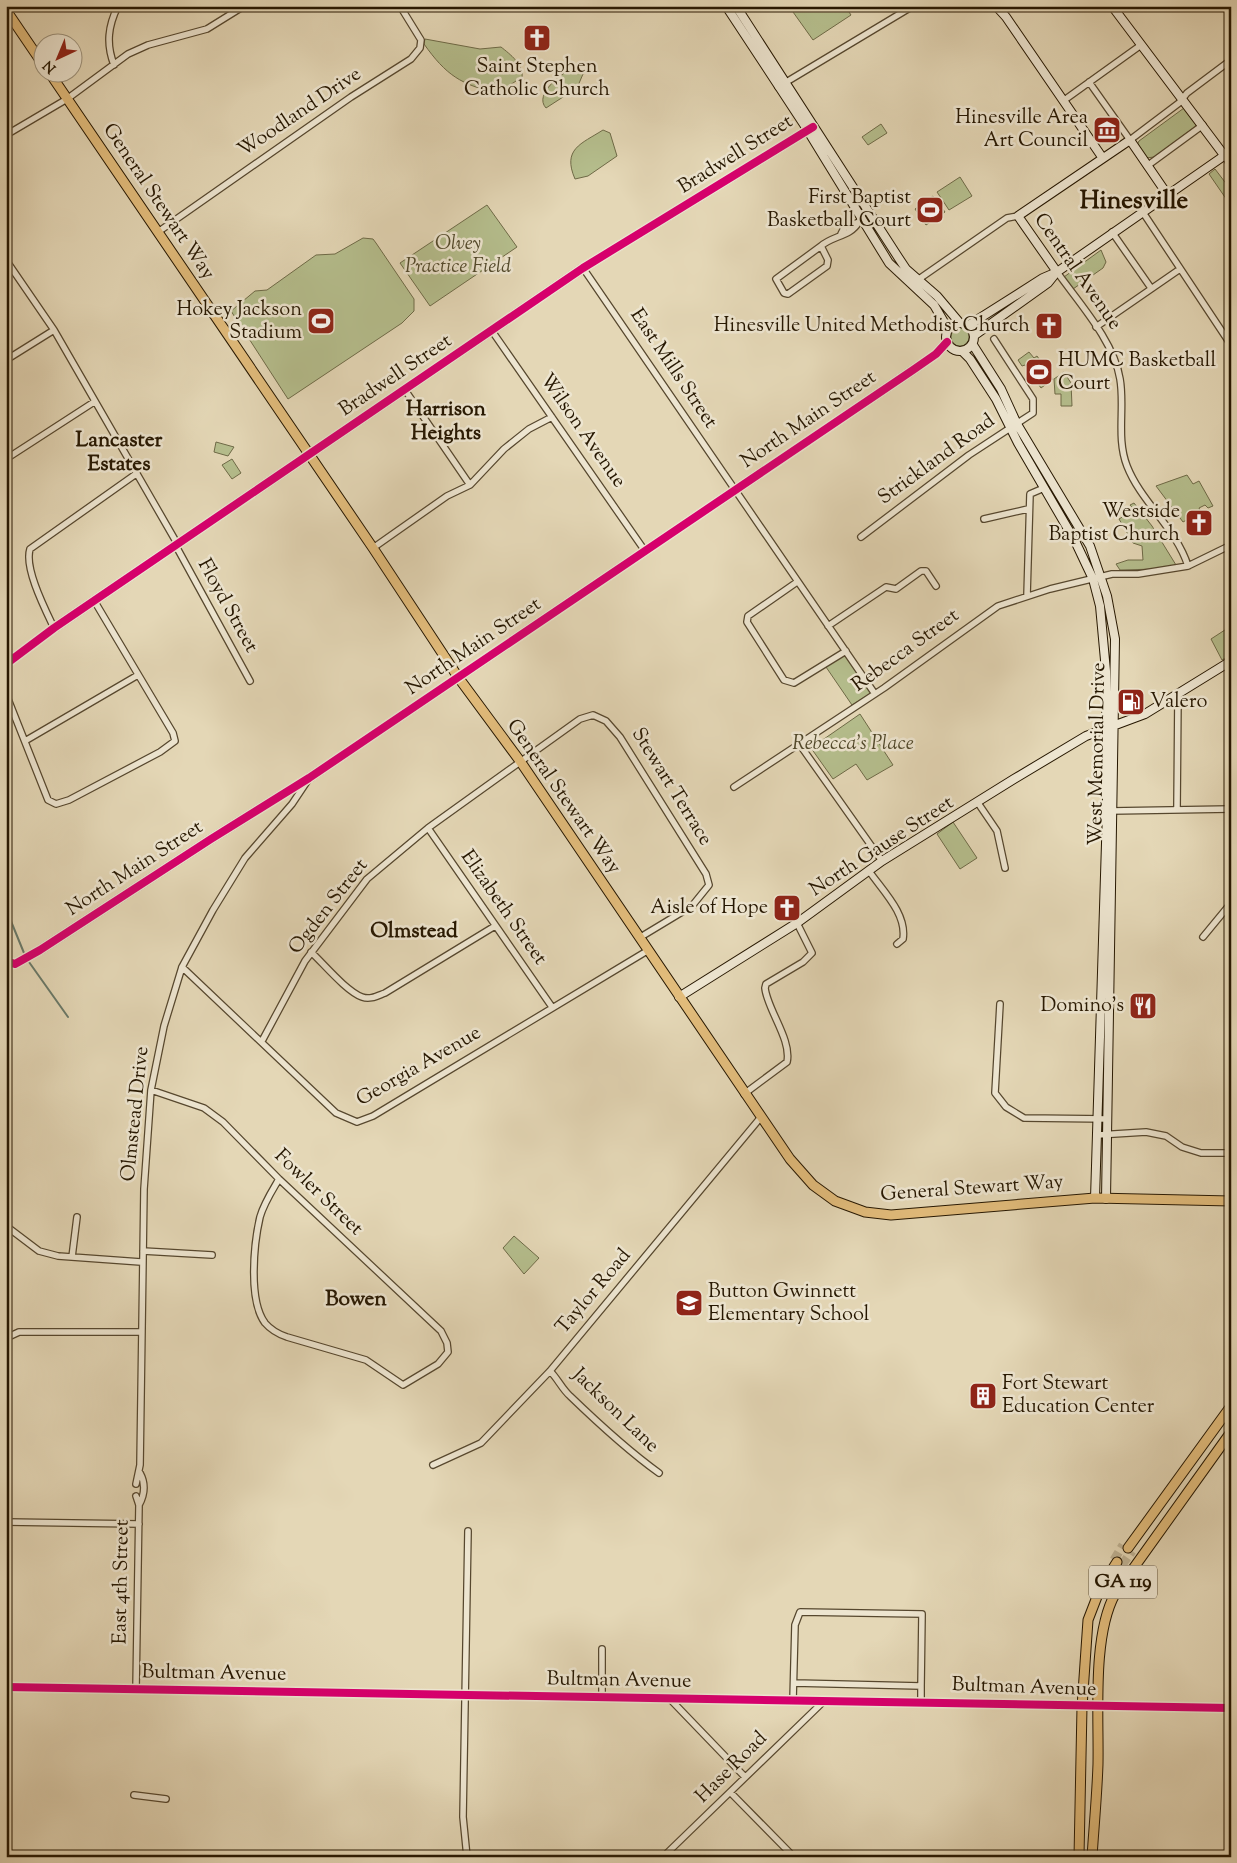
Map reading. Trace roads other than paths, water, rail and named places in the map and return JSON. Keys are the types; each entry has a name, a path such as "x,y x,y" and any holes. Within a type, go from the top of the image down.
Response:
{"main road":[{"path":"6,10 32,48"},
{"name":"General Stewart Way","path":"56,82 374,548 458,677 520,761 744,1094 790,1159 813,1185 835,1201 866,1212 905,1214 1095,1198 1231,1201"},
{"path":"1128,1548 1231,1406"},
{"name":"GA 119","path":"1092,1857 1100,1639 1107,1608 1115,1594 1231,1432"},
{"name":"GA 119","path":"1079,1857 1082,1707 1088,1620 1100,1589 1116,1564"}],"street":[{"path":"114,65 109,53 107,36 118,6"},
{"path":"228,17 232,6"},
{"path":"6,135 67,98 128,54 148,45 207,28 244,6"},
{"name":"Woodland Drive","path":"158,232 351,97 412,59 420,48 421,40 400,6"},
{"path":"726,6 782,85"},
{"path":"736,6 810,129 898,258 959,322 969,325 975,335 973,345 962,351 949,345 948,329 934,305 889,263 860,222 810,129"},
{"name":"Bradwell Street","path":"782,85 913,6"},
{"path":"996,6 1011,24 1102,157"},
{"path":"1112,6 1203,125 1227,153 1231,166"},
{"path":"1063,100 1141,45"},
{"path":"919,279 1007,218 1018,216 1102,157 1130,140 1231,60"},
{"path":"1089,82 1167,194"},
{"path":"1148,166 1203,125"},
{"name":"Bradwell Street","path":"6,664 54,628 583,268 810,129"},
{"path":"969,325 1043,278 1057,272 1227,153"},
{"path":"1142,211 1231,345"},
{"name":"Central Avenue","path":"1018,216 1116,358 1123,402 1121,442 1126,464 1141,492 1177,541 1188,566"},
{"path":"821,246 828,260 826,266 788,294 784,293 776,279 827,240 841,234 844,228 860,222"},
{"path":"1112,232 1151,288"},
{"name":"Floyd Street","path":"6,260 54,330 177,546 250,681"},
{"name":"East Mills Street","path":"583,268 875,694"},
{"path":"1096,327 1180,268"},
{"path":"975,335 1048,283 1057,272"},
{"path":"948,329 959,322"},
{"path":"6,360 54,330"},
{"name":"Wilson Avenue","path":"492,331 645,550"},
{"name":"Strickland Road","path":"861,536 969,455 1034,413 1033,399 994,339"},
{"name":"North Main Street","path":"6,961 15,964 24,959 309,778 949,345"},
{"name":"West Memorial Drive","path":"973,345 1005,397 1014,425 1044,488 1097,578 1105,639 1105,728 1110,811 1106,1199"},
{"name":"West Memorial Drive","path":"962,351 1014,425 1090,546 1097,578 1115,639 1115,725 1095,1198"},
{"path":"404,390 470,485"},
{"path":"6,459 94,402"},
{"path":"374,548 440,500 470,485 504,449 529,429 552,417"},
{"path":"54,628 32,573 28,556 30,549 136,474"},
{"path":"1027,596 1028,509 1030,494 1044,488"},
{"path":"984,520 1028,509"},
{"name":"Rebecca Street","path":"734,787 875,694 998,606 1027,596 1112,574 1138,574 1188,566 1231,546"},
{"path":"828,626 886,587 896,589 921,571 926,571 936,586"},
{"path":"797,582 751,614 747,622 784,680 794,683 846,651"},
{"path":"6,694 48,800 56,804 69,800 160,752 175,741 168,726 94,602"},
{"name":"North Gause Street","path":"679,997 797,923 882,861 1068,747 1105,728 1138,717 1231,661"},
{"path":"25,741 138,675"},
{"path":"1177,809 1178,694"},
{"name":"Stewart Terrace","path":"520,761 580,719 593,715 606,721 620,737 706,874 709,885 692,906 639,938"},
{"path":"800,745 882,861"},
{"name":"Ogden Street","path":"262,1041 311,952 367,879 428,828 520,761"},
{"name":"Olmstead Drive","path":"140,1465 141,1262 143,1251 144,1188 151,1090 164,1026 182,967 213,910 245,858 292,804 309,778"},
{"path":"978,803 996,831 1005,868"},
{"path":"1110,811 1231,809"},
{"name":"Elizabeth Street","path":"428,828 552,1007"},
{"path":"869,871 898,913 905,929 903,940 897,944"},
{"path":"1203,937 1231,904"},
{"path":"744,1094 787,1062 788,1057 782,1033 765,988 766,984 803,962 812,953 797,923"},
{"path":"311,952 350,989 362,997 372,998 385,993 496,926"},
{"name":"Georgia Avenue","path":"182,967 336,1113 356,1122 374,1116 647,951"},
{"path":"1000,1004 995,1092 1006,1107 1024,1118 1108,1119"},
{"name":"Fowler Street","path":"151,1090 204,1108 222,1122 279,1179 441,1331 448,1343 448,1352 438,1364 404,1385 366,1360 287,1338 275,1332 264,1322 257,1307 254,1264 260,1217 267,1199 279,1179"},
{"name":"Taylor Road","path":"433,1465 481,1443 550,1371 761,1116"},
{"path":"1098,1135 1146,1132 1172,1138 1182,1146 1200,1152 1231,1153"},
{"path":"72,1257 77,1217"},
{"path":"6,1226 39,1251 58,1256 141,1262"},
{"path":"143,1251 212,1255"},
{"path":"6,1338 19,1332 142,1332"},
{"name":"Jackson Lane","path":"550,1371 569,1395 602,1427 627,1450 659,1473"},
{"name":"East 4th Street","path":"136,1484 140,1473 140,1465"},
{"name":"East 4th Street","path":"139,1505 144,1492 144,1480 140,1473"},
{"name":"East 4th Street","path":"136,1496 139,1505 136,1690"},
{"path":"6,1522 139,1524"},
{"path":"467,1857 463,1817 468,1531"},
{"path":"793,1700 795,1625 800,1612 922,1614 921,1701"},
{"path":"602,1648 602,1697"},
{"path":"794,1683 921,1686"},
{"name":"Bultman Avenue","path":"6,1687 823,1702 921,1701 1082,1707 1231,1708"},
{"path":"669,1698 746,1778"},
{"name":"Hase Road","path":"663,1857 823,1702"},
{"path":"731,1793 790,1853 790,1857"},
{"path":"134,1795 166,1799"}],"waterway":[{"path":"6,909 24,953"},
{"path":"29,962 68,1017"}],"tunnel":[{"path":"1114,1560 1123,1545"},
{"path":"1122,1565 1132,1551"}],"place":[{"name":"Saint Stephen Catholic Church","path":"537,38"},
{"name":"Hinesville Area Art Council","path":"1107,130"},
{"name":"First Baptist Basketball Court","path":"930,210"},
{"name":"Hokey Jackson Stadium","path":"321,321"},
{"name":"Hinesville United Methodist Church","path":"1049,326"},
{"name":"HUMC Basketball Court","path":"1039,372"},
{"name":"Westside Baptist Church","path":"1199,523"},
{"name":"Valero","path":"1131,702"},
{"name":"Aisle of Hope","path":"787,908"},
{"name":"Domino's","path":"1143,1006"},
{"name":"Button Gwinnett Elementary School","path":"689,1303"},
{"name":"Fort Stewart Education Center","path":"983,1396"}],"district":[{"name":"Hinesville","path":"1134,202"},
{"name":"Harrison Heights","path":"446,422"},
{"name":"Lancaster Estates","path":"119,453"},
{"name":"Olmstead","path":"414,932"},
{"name":"Bowen","path":"356,1300"}],"park label":[{"name":"Olvey Practice Field","path":"458,256"},
{"name":"Rebecca's Place","path":"853,744"}]}
